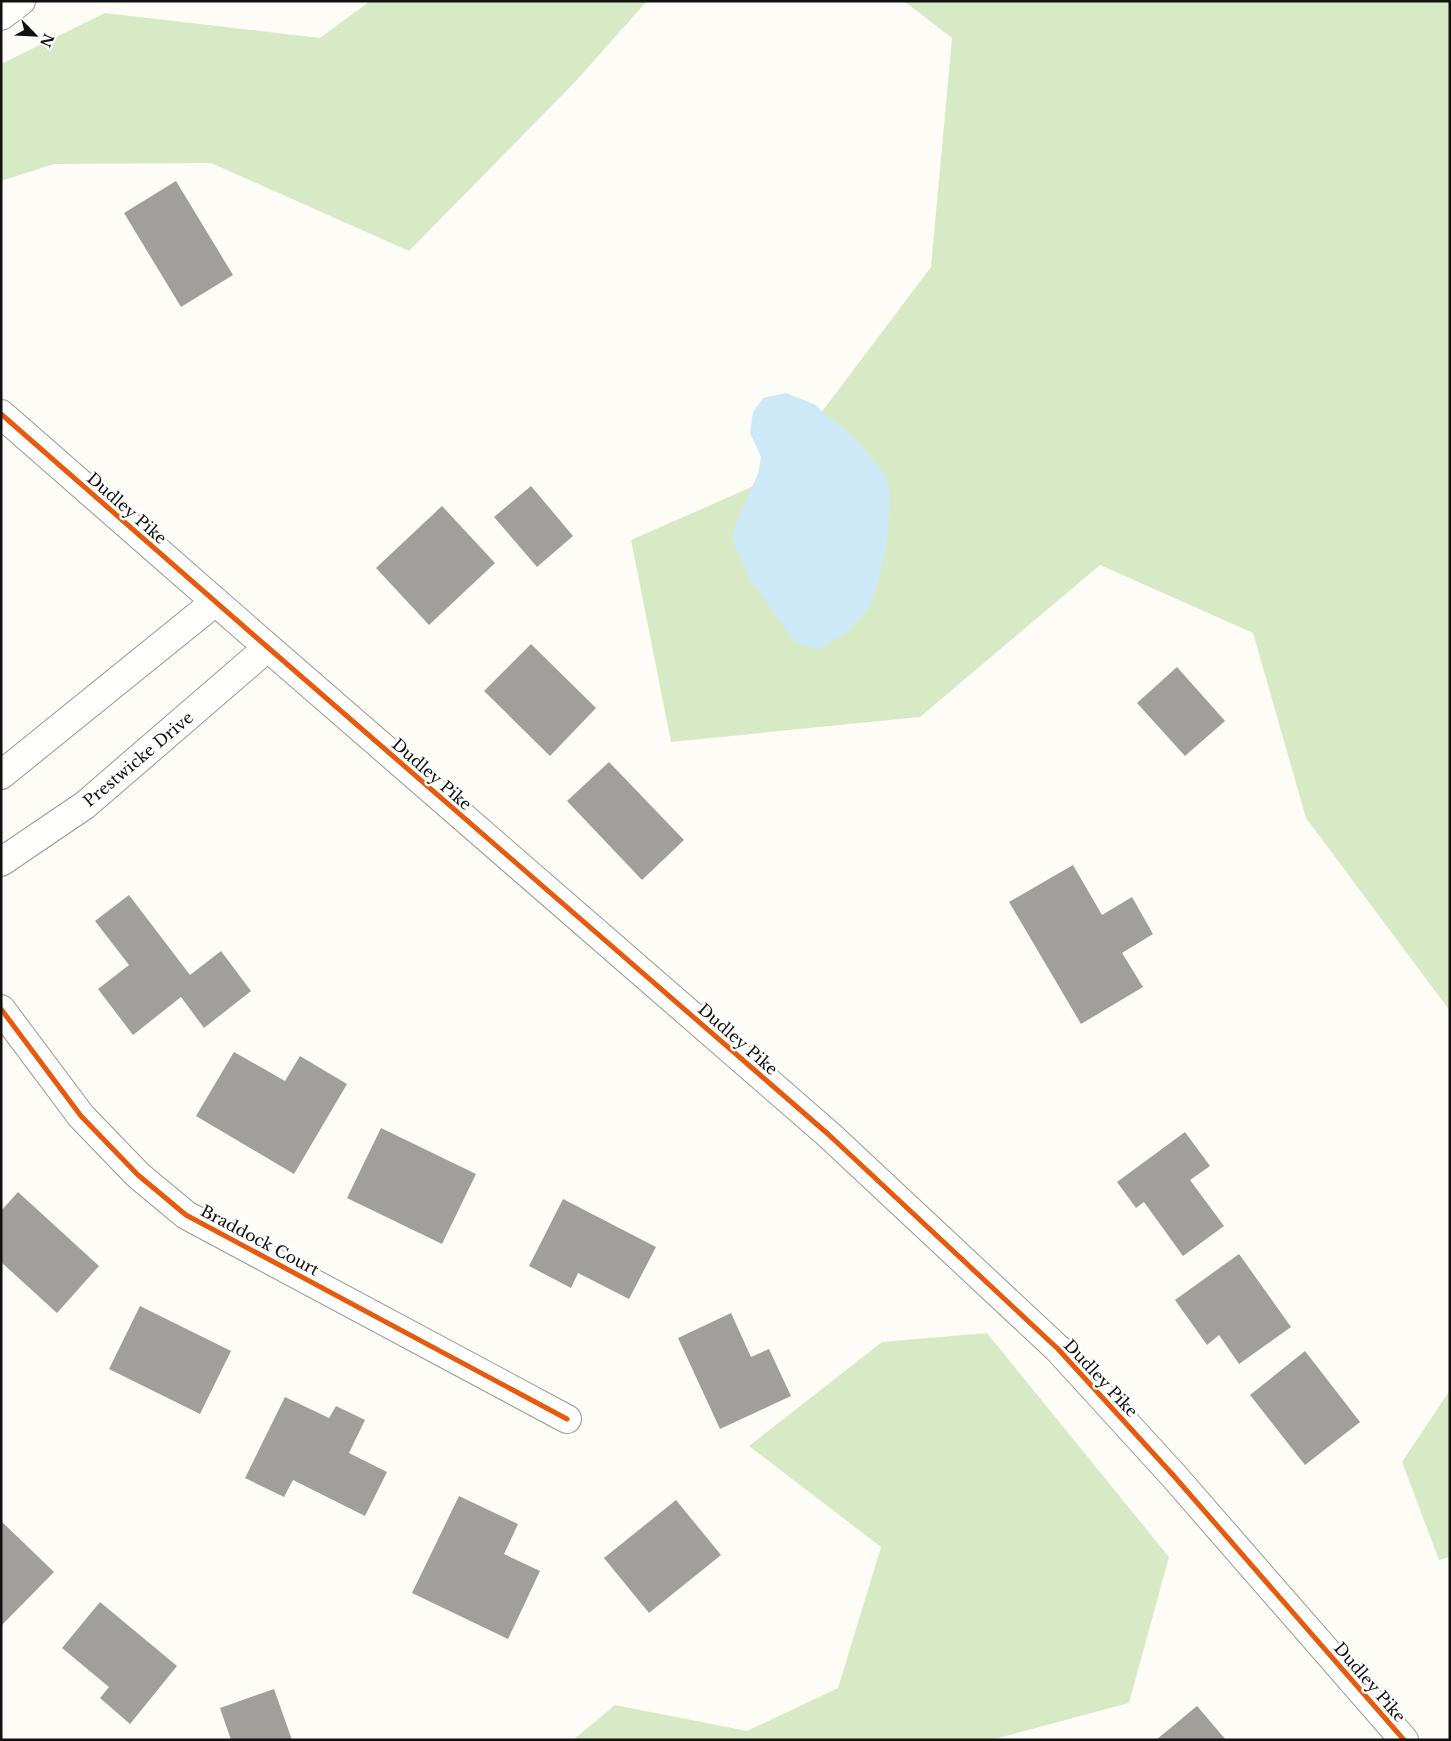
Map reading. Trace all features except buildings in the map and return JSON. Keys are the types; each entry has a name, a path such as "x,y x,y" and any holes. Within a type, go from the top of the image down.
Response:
{"street":[{"path":"1,16 21,1"},
{"name":"Dudley Pike","path":"1,414 267,648 828,1134 1058,1349 1173,1475 1404,1740"},
{"path":"1,775 215,602"},
{"name":"Prestwicke Drive","path":"1,862 86,804 267,648"},
{"name":"Braddock Court","path":"1,1009 81,1116 138,1175 186,1215 567,1419"}],"green space":[{"path":"370,1 647,1 576,81 409,251 211,163 54,164 1,181 1,64 105,13 320,38"},
{"path":"904,1 1450,1 1450,1011 1306,818 1253,633 1100,565 920,717 671,742 631,540 772,478 931,267 952,38"},
{"path":"987,1333 1169,1557 1129,1703 991,1740 573,1740 615,1705 747,1731 838,1688 881,1547 749,1446 882,1342"},
{"path":"1450,1390 1450,1557 1439,1560 1402,1462"}],"water":[{"path":"786,393 814,404 856,440 884,473 890,492 888,534 881,571 870,607 847,632 818,650 795,642 749,578 732,539 737,521 758,474 761,457 750,433 753,412 763,398"}],"cycle path":[{"path":"1,414 828,1134 1058,1349 1173,1475 1404,1740"},
{"path":"1,1009 81,1116 138,1175 186,1215 567,1419"}]}
